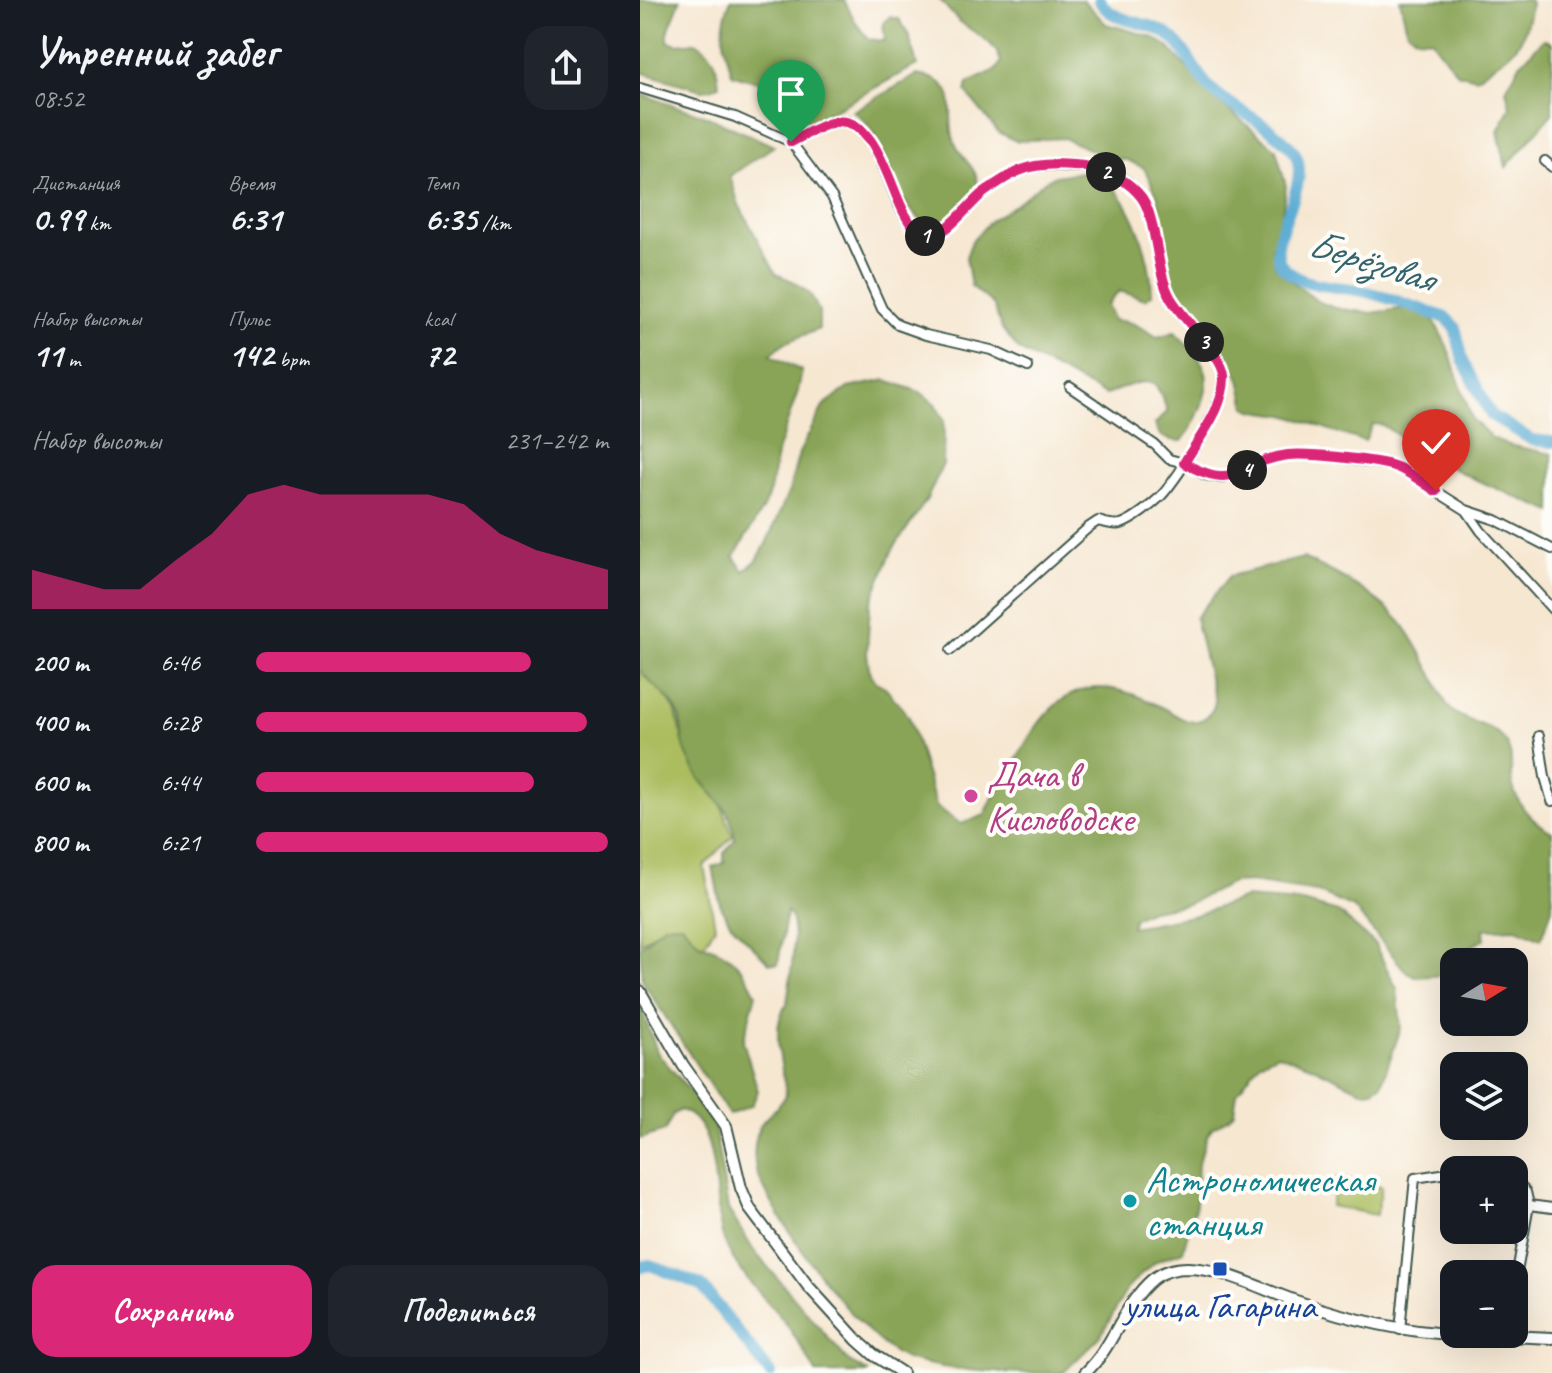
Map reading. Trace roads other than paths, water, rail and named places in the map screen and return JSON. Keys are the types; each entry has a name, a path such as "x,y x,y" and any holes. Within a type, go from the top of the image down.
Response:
{"street":[{"path":"640,88 735,117 791,142 832,197 882,309 898,325 991,350 1028,367"},
{"path":"791,142 836,121 852,122 862,128 873,142 896,200 911,226 922,236 934,237 947,229 983,193 1020,171 1043,165 1091,167 1112,174 1128,183 1144,201 1168,294 1185,320 1219,359 1224,375 1220,401 1160,497 1123,523 1110,525 1098,521 1089,527 951,650"},
{"path":"1070,387 1155,445 1169,459 1184,463 1205,475 1222,478 1285,455 1310,454 1396,466 1466,510 1496,520 1552,549"},
{"path":"1466,510 1481,531 1552,609"},
{"path":"1539,736 1552,801"},
{"path":"640,991 683,1065 726,1126 741,1188 757,1219 808,1286 857,1340 902,1373"},
{"path":"1400,1330 1415,1178 1440,1174"},
{"path":"1519,1260 1528,1201"},
{"path":"1529,1205 1552,1208"},
{"path":"1085,1373 1153,1279 1164,1273 1188,1268 1250,1283 1293,1300 1400,1330 1440,1333"},
{"path":"1528,1336 1552,1338"}],"waterway":[{"name":"Берёзовая","path":"1099,0 1112,13 1154,27 1170,36 1209,87 1292,149 1298,163 1298,179 1278,245 1278,258 1285,269 1305,281 1360,290 1446,318 1455,327 1463,360 1491,415 1532,440 1552,442"},
{"path":"640,1267 650,1265 701,1285 770,1373"}],"place":[{"name":"Дача в Кисловодске","path":"971,796"},
{"name":"Астрономическая станция","path":"1130,1201"},
{"name":"улица Гагарина","path":"1220,1269"}]}
